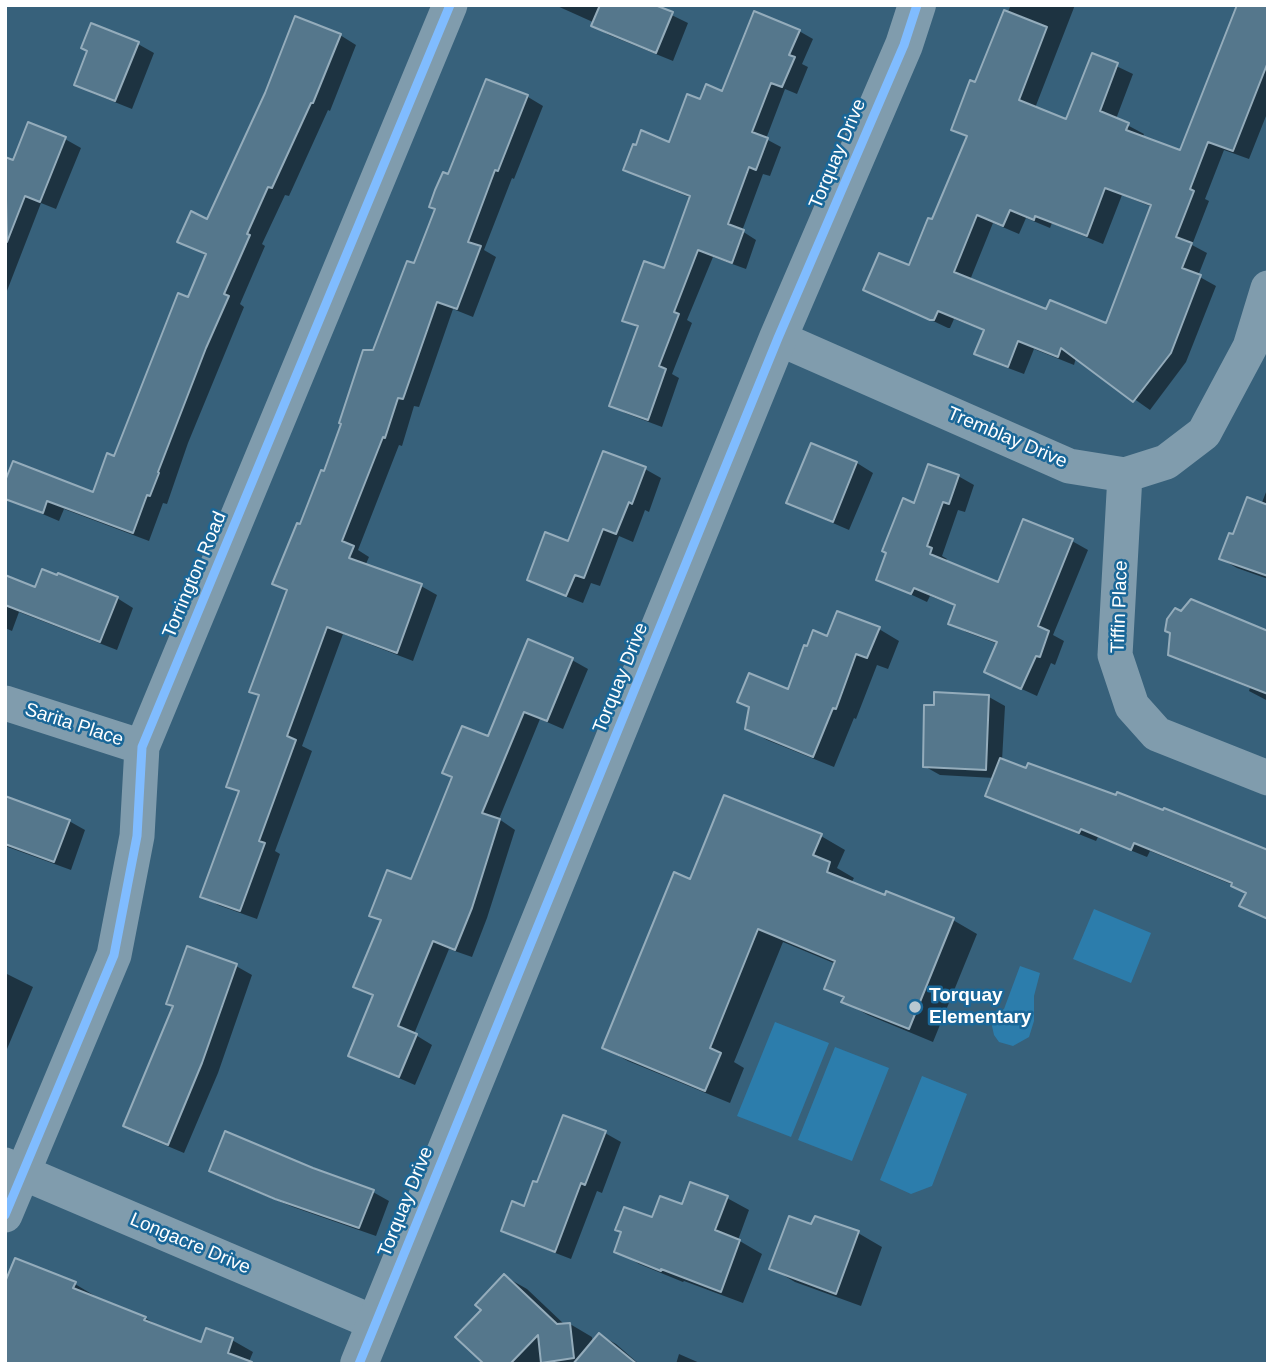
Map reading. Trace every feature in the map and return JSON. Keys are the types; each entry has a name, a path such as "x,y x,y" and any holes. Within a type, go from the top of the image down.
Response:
{"street":[{"name":"Torrington Road","path":"5,1215 15,1169 114,955 137,836 142,747 450,5"},
{"name":"Torquay Drive","path":"359,1364 778,338 904,45 917,5"},
{"name":"Tremblay Drive","path":"778,338 1069,466 1125,475 1166,462 1204,433 1259,350 1268,288"},
{"name":"Tiffin Place","path":"1125,475 1115,655 1132,706 1157,734 1268,778"},
{"name":"Sarita Place","path":"5,703 142,747"},
{"name":"Longacre Drive","path":"15,1169 375,1323"}],"shaded area":[{"path":"1094,909 1151,933 1131,983 1073,959"},
{"path":"1020,966 1040,973 1034,996 1034,1021 1029,1037 1013,1046 999,1042 992,1026 994,1015 1004,1009"},
{"path":"775,1022 829,1043 791,1137 737,1116"},
{"path":"835,1047 889,1068 852,1161 798,1140"},
{"path":"922,1076 967,1094 932,1186 911,1194 880,1180"}],"building":[{"path":"600,5 655,5 673,12 656,53 591,26"},
{"path":"1237,5 1268,5 1268,62 1233,151 1208,142 1190,189 1194,191 1176,237 1192,243 1182,268 1201,275 1171,353 1133,402 1061,348 1058,357 1018,341 1008,367 974,354 984,330 938,311 934,320 930,320 863,290 879,253 909,265 928,218 932,219 967,136 951,130 970,80 975,82 1004,10 1047,27 1019,100 1066,119 1092,53 1118,63 1100,111 1129,123 1126,130 1180,150","holes":["1105,188 1151,205 1106,323 1050,300 1046,309 954,272 977,215 1003,226 1010,210 1034,220 1035,216 1087,236"]},
{"path":"754,11 800,30 789,55 795,57 782,87 771,83 752,132 768,138 756,170 749,167 728,224 744,230 732,263 698,250 674,312 679,314 659,366 666,369 648,420 609,406 638,326 622,321 644,261 664,268 690,196 623,170 641,130 669,142 687,94 700,99 706,84 722,91"},
{"path":"295,16 341,34 313,103 272,188 268,187 247,234 250,235 224,294 229,296 133,533 47,501 43,513 5,499 5,481 13,461 93,492 107,453 114,456 178,293 188,297 206,254 177,242 191,211 207,219 265,93"},
{"path":"91,23 139,42 115,101 74,85 87,51 81,48"},
{"path":"486,79 528,95 498,171 495,170 468,242 481,246 457,309 437,302 403,399 398,398 385,438 383,437 342,541 354,546 349,558 422,584 397,653 327,627 287,736 296,740 259,841 265,843 240,911 200,897 239,791 226,787 259,695 249,692 287,590 272,584 321,470 324,471 363,350 373,350 407,261 414,263 435,209 429,207 435,190 443,172 448,174"},
{"path":"28,122 66,137 40,202 25,196 7,242 5,157 13,160"},
{"path":"811,443 857,462 833,522 786,503"},
{"path":"603,451 646,467 632,504 629,502 616,534 603,529 584,578 575,575 566,596 527,580 545,532 568,541"},
{"path":"928,464 959,475 949,504 943,502 927,546 932,548 930,554 998,582 1023,519 1073,539 1038,626 1049,631 1040,657 1036,656 1021,689 984,672 997,642 948,624 955,605 914,588 911,594 876,580 886,553 882,551 903,498 914,503"},
{"path":"1247,497 1268,505 1268,576 1219,559 1229,533 1233,534"},
{"path":"42,569 118,597 100,642 5,605 5,575 35,587"},
{"path":"1191,599 1268,631 1268,694 1168,655 1170,633 1165,631 1167,619 1175,608 1181,611"},
{"path":"837,611 880,627 867,658 856,654 836,709 833,708 813,757 745,729 749,707 737,702 749,673 788,689 804,645 807,646 813,630 827,636"},
{"path":"528,639 573,658 547,721 524,712 482,813 500,819 472,908 455,950 433,941 398,1026 417,1034 399,1077 348,1056 373,995 353,987 381,920 369,916 387,870 411,879 452,777 442,773 462,726 488,736"},
{"path":"934,692 989,695 986,770 923,767 924,705 934,705"},
{"path":"1000,758 1026,768 1028,763 1116,795 1117,792 1163,810 1164,808 1268,850 1268,919 1239,906 1246,893 1231,886 1232,883 1134,843 1131,850 1081,829 1079,833 985,796"},
{"path":"724,795 822,834 813,855 830,862 827,872 885,895 886,891 954,918 909,1029 841,1002 844,997 824,989 835,961 758,929 710,1048 721,1053 705,1091 602,1048 674,872 690,879"},
{"path":"5,796 70,820 54,862 5,844"},
{"path":"187,946 237,964 202,1063 168,1145 123,1126 173,1006 166,1004"},
{"path":"563,1115 606,1131 585,1185 581,1183 555,1252 501,1231 512,1201 524,1206 533,1181 537,1182"},
{"path":"225,1131 374,1190 359,1228 275,1199 209,1171"},
{"path":"690,1182 728,1196 715,1230 740,1240 721,1292 614,1252 621,1232 615,1230 624,1207 652,1217 660,1196 682,1204"},
{"path":"789,1216 811,1224 815,1216 859,1231 836,1294 769,1269"},
{"path":"15,1258 76,1282 73,1288 201,1342 206,1328 233,1338 228,1353 252,1362 5,1364 5,1282"},
{"path":"504,1274 557,1324 570,1323 574,1358 541,1363 538,1335 510,1364 484,1364 455,1337 481,1310 475,1305"},
{"path":"599,1333 637,1364 573,1364"}],"cycle path":[{"path":"5,1215 114,955 137,836 142,747 450,5"},
{"path":"359,1364 778,338 904,45 917,5"}],"place":[{"name":"Torquay Elementary","path":"915,1007"}]}
